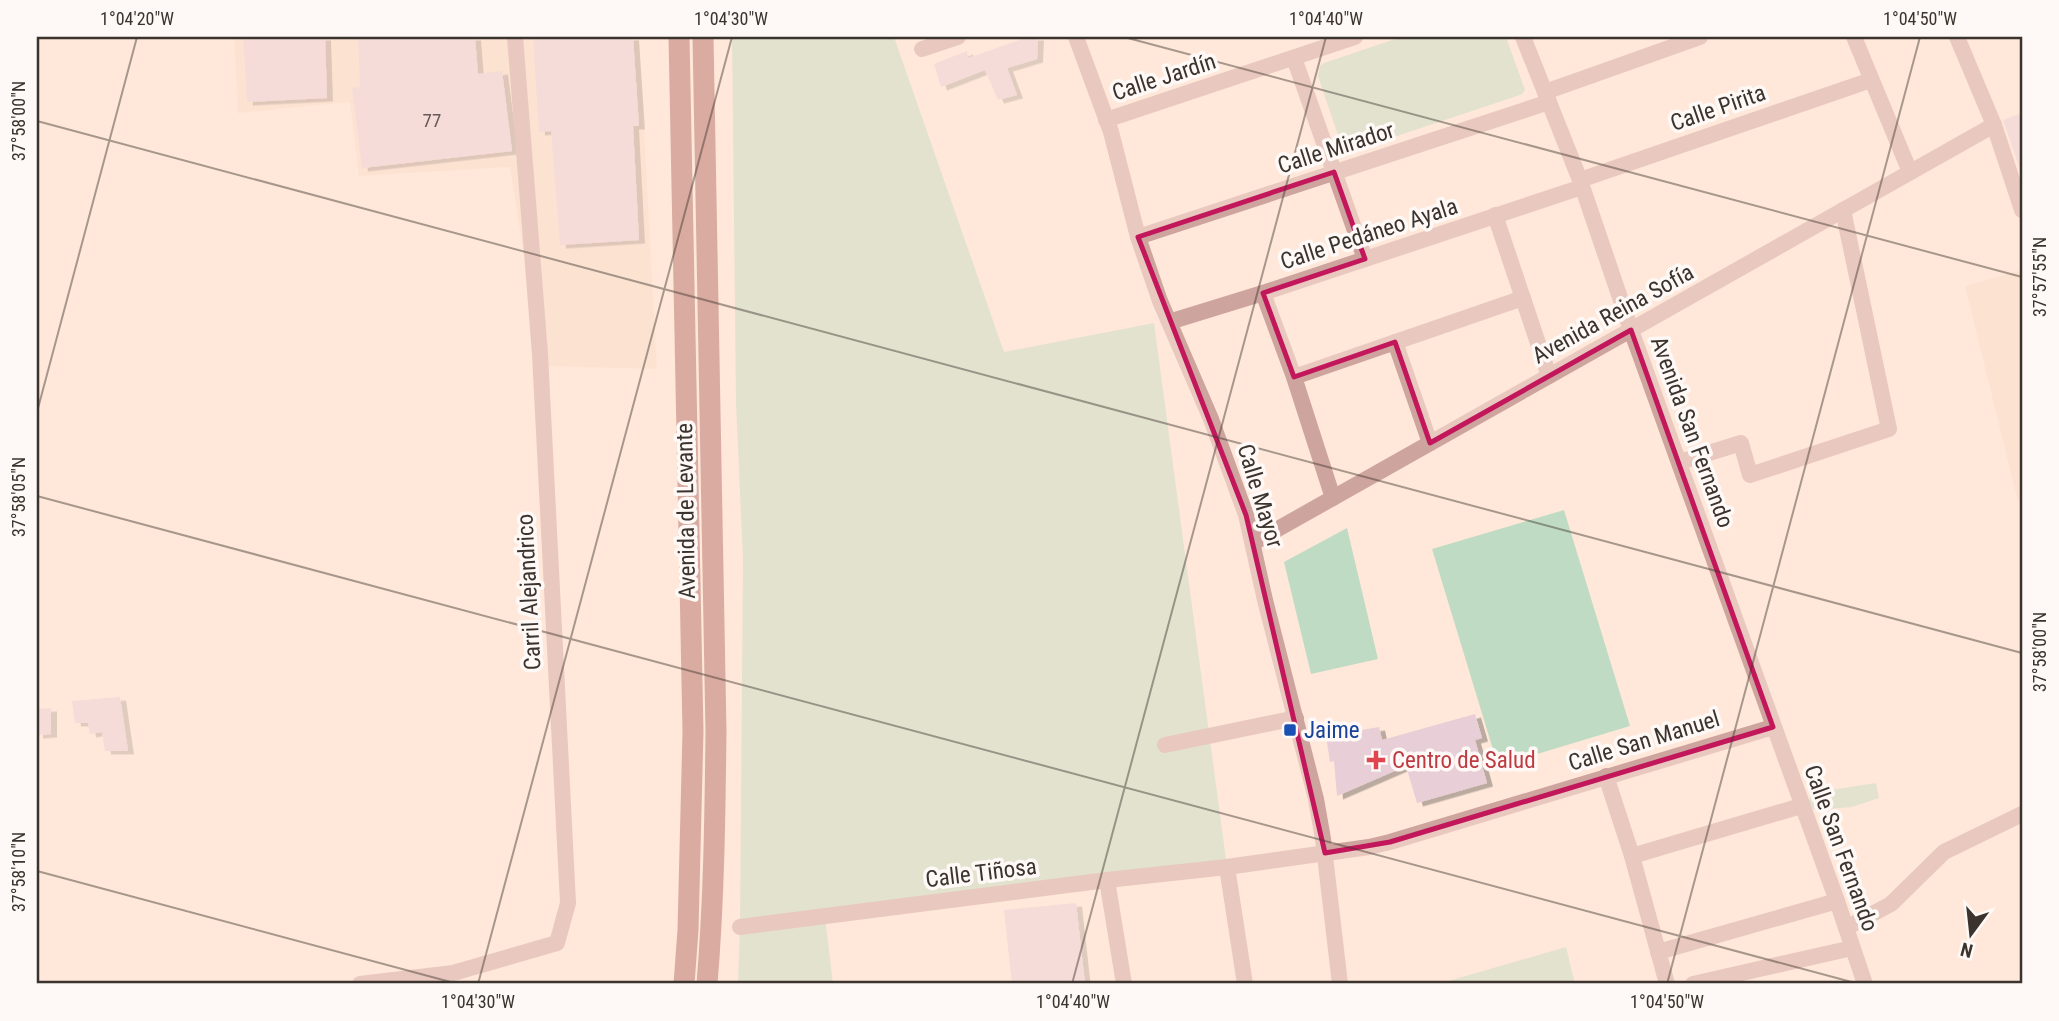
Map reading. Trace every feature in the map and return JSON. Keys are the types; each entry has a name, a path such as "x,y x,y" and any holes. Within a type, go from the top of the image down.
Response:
{"main road":[{"name":"Avenida de Levante","path":"680,37 693,731 684,984"},
{"name":"Avenida de Levante","path":"703,37 716,732 712,929 707,984"}],"street":[{"name":"Carril Alejandrico","path":"360,984 453,972 557,943 568,903 541,366 515,37"},
{"path":"922,49 958,37"},
{"name":"Calle Mayor","path":"1076,37 1122,166 1138,237 1160,301 1235,482 1253,543 1315,799 1325,853 1340,984"},
{"name":"Calle Jardín","path":"1106,120 1355,37"},
{"name":"Avenida San Fernando","path":"1523,37 1581,183 1773,727"},
{"name":"Calle Mirador","path":"1138,237 1334,173 1547,97 1700,37"},
{"path":"1854,37 1910,172"},
{"path":"1959,37 1994,125 2022,210"},
{"path":"1294,58 1366,259"},
{"name":"Calle Pirita","path":"1581,183 1871,79"},
{"name":"Avenida Reina Sofía","path":"1253,543 1994,125"},
{"name":"Calle Pedáneo Ayala","path":"1169,322 1366,259 1581,183"},
{"path":"1680,462 1741,443 1750,475 1889,429 1843,210"},
{"path":"1495,215 1549,376"},
{"path":"1263,293 1294,377 1333,498"},
{"path":"1294,377 1523,298"},
{"path":"1395,342 1430,443"},
{"path":"1165,745 1296,718"},
{"name":"Calle San Manuel","path":"1227,867 1390,842 1773,727"},
{"name":"Calle San Fernando","path":"1773,727 1837,901 1864,984"},
{"path":"1606,776 1632,856 1667,984"},
{"path":"1632,856 1801,806"},
{"path":"1846,928 1891,904 1944,852 2022,814"},
{"path":"1227,867 1245,984"},
{"name":"Calle Tiñosa","path":"740,927 1227,867"},
{"path":"1107,880 1124,984"},
{"path":"1658,952 1837,901"},
{"path":"1693,984 1852,948"}],"highlighted area":[{"path":"1334,172 1365,259 1263,293 1294,377 1395,342 1430,443 1631,330 1773,727 1390,842 1325,853 1246,515 1138,237"}],"shaded area":[{"path":"234,37 639,37 657,369 541,366 510,167 359,176 350,102 238,113"},
{"path":"2022,270 2022,507 2016,494 1965,286"}],"green space":[{"path":"732,37 894,37 1004,352 1154,323 1227,867 825,917 833,984 738,984 743,559 736,403"},
{"path":"1401,37 1506,37 1525,90 1517,96 1349,152 1344,150 1318,76 1320,66"},
{"path":"1564,510 1630,726 1498,766 1432,549"},
{"path":"1347,528 1378,659 1311,674 1284,562"},
{"path":"1876,783 1879,798 1852,807 1814,810 1808,803 1811,795"},
{"path":"1566,947 1575,984 1445,982"}],"building":[{"path":"243,37 325,37 327,98 247,102"},
{"path":"358,37 475,37 478,74 502,71 512,151 362,168 352,88 360,87"},
{"path":"533,37 633,37 639,126 633,126 639,240 560,245 551,131 539,132"},
{"path":"1028,37 1038,37 1037,59 1007,68 1017,95 998,100 985,70 941,87 934,64 967,51 968,58"},
{"path":"2022,113 2022,175 2003,120"},
{"path":"120,697 128,751 105,751 102,732 90,734 88,723 75,723 72,701"},
{"path":"51,708 51,734 37,735 37,709"},
{"path":"1475,714 1482,738 1475,740 1487,783 1417,803 1406,766 1337,796 1334,761 1330,762 1326,736 1379,727 1382,740"},
{"path":"1076,903 1085,984 1012,984 1004,910"}],"place":[{"name":"Jaime","path":"1290,730"},
{"name":"Centro de Salud","path":"1376,760"}]}
